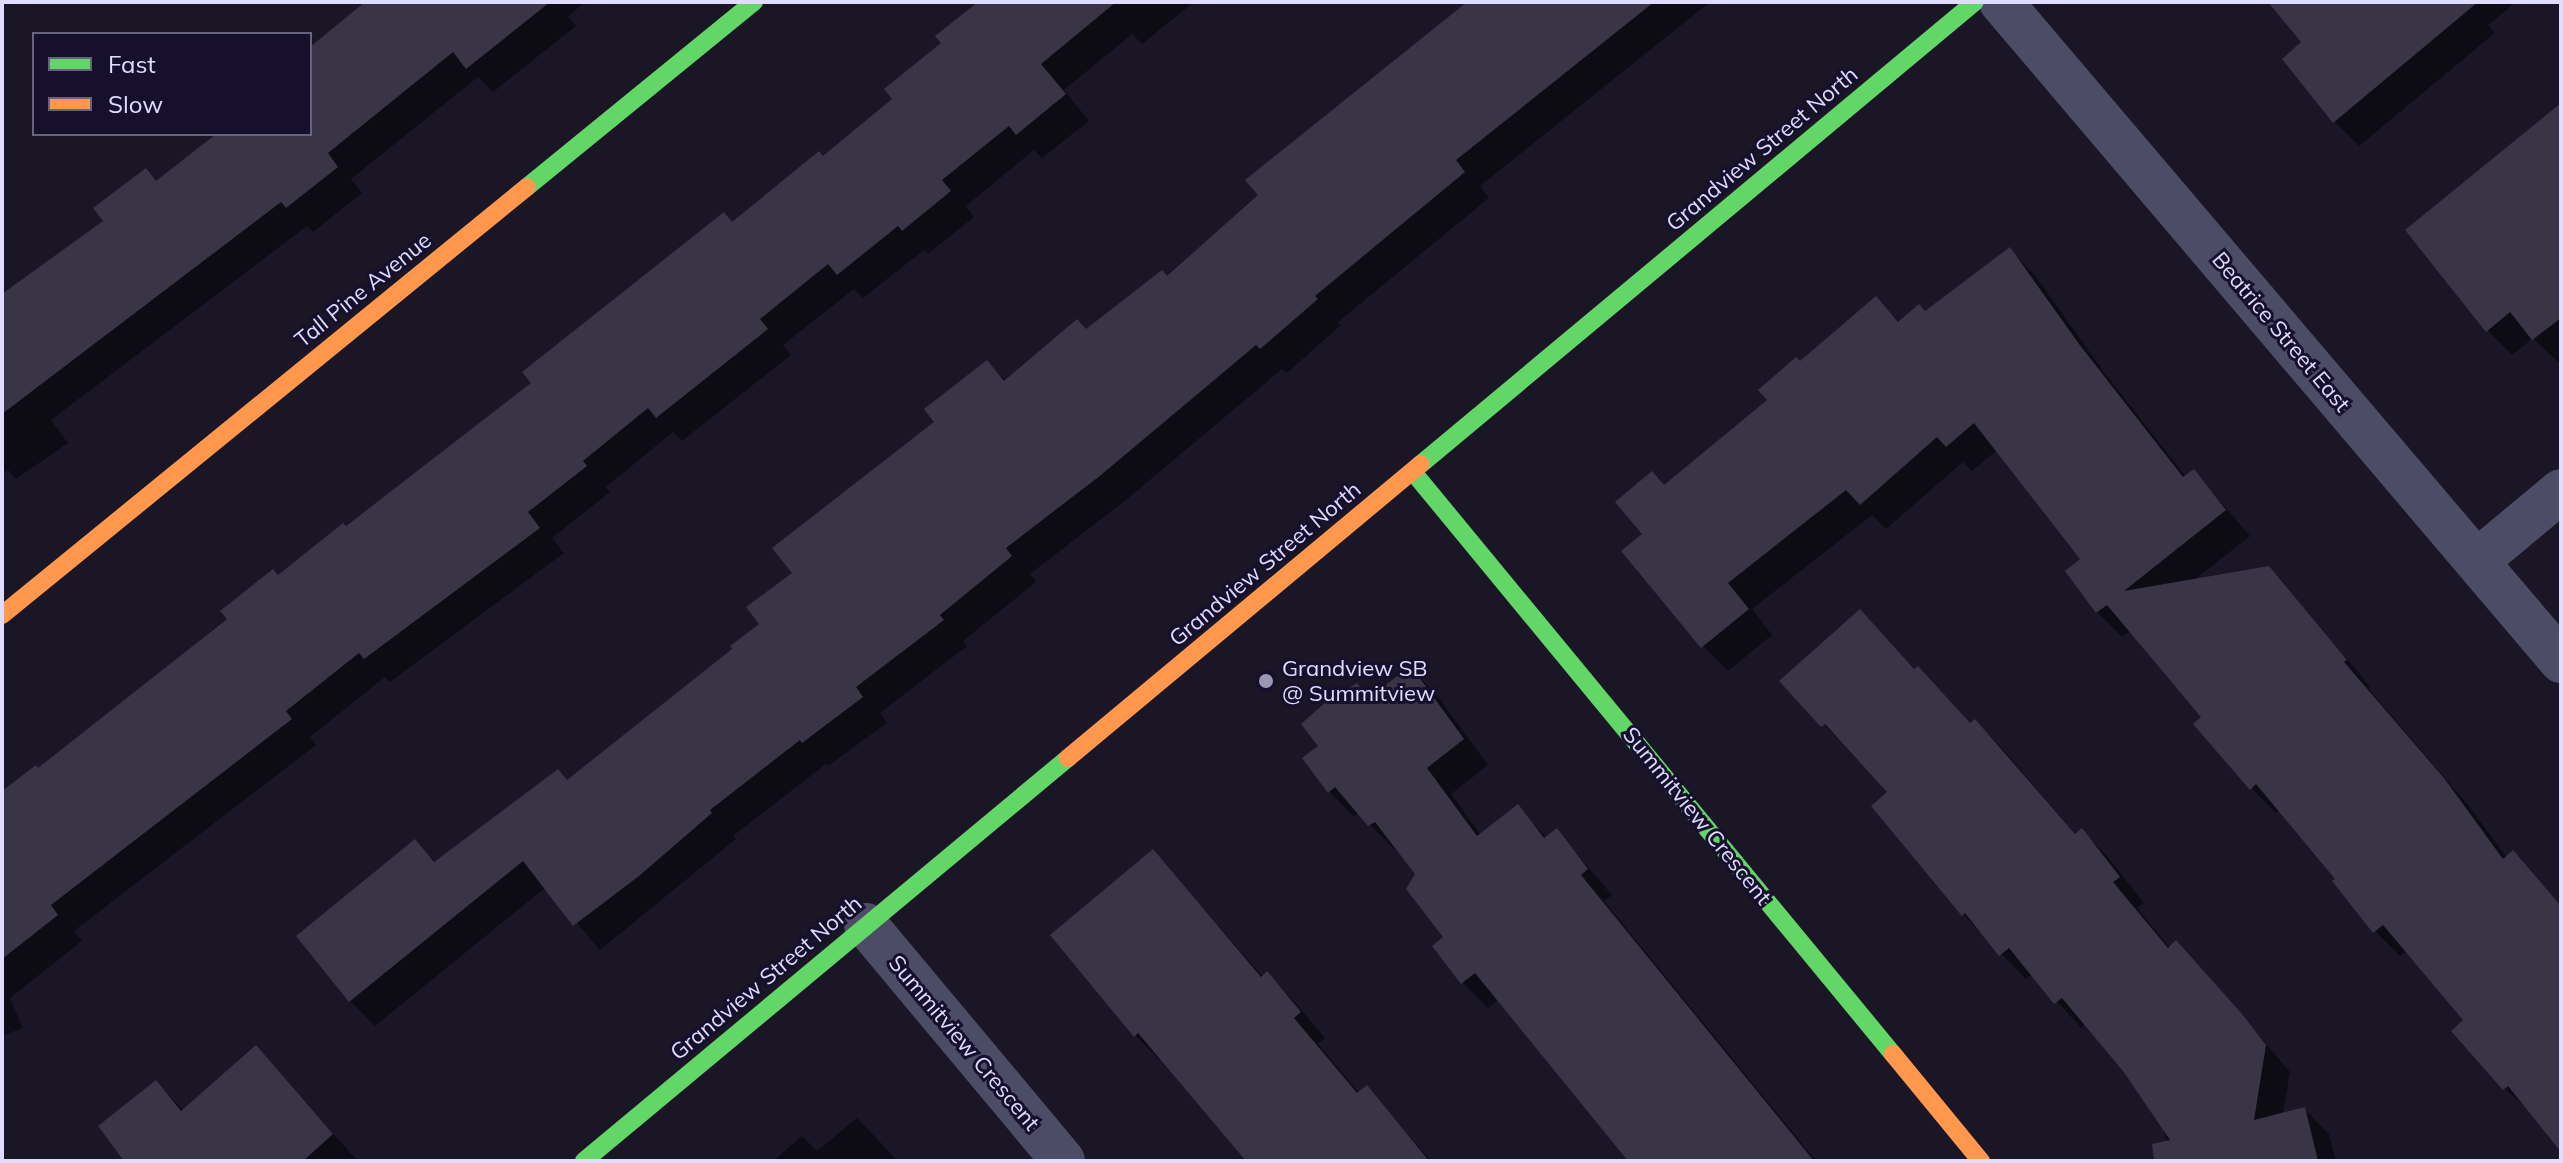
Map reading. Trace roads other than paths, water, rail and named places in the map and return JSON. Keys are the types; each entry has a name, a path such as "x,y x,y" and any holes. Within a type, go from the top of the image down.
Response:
{"street":[{"name":"Tall Pine Avenue","path":"2,615 754,2"},
{"name":"Grandview Street North","path":"584,1161 1975,2"},
{"name":"Beatrice Street East","path":"2001,2 2561,661"},
{"name":"Summitview Crescent","path":"1413,472 1981,1161"},
{"path":"2477,561 2561,491"},
{"name":"Summitview Crescent","path":"866,925 1063,1161"}],"place":[{"name":"Grandview SB @ Summitview","path":"1266,681"}]}
